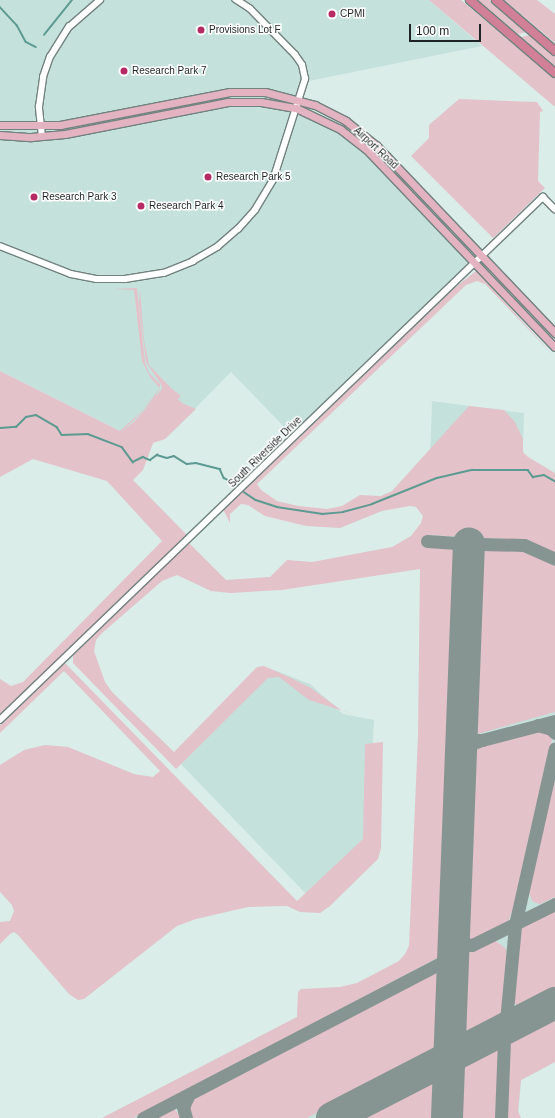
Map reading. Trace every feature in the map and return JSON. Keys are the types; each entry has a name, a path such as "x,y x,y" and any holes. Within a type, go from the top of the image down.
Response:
{"highway":[{"path":"470,0 555,73"},
{"path":"496,0 554,50"}],"main road":[{"name":"Airport Road","path":"0,125 40,127 60,126 216,93 265,92 300,100 335,114 367,136 555,333"},
{"name":"Airport Road","path":"0,135 42,137 228,102 261,102 296,108 329,123 360,144 476,262 555,347"}],"street":[{"path":"42,137 39,107 43,77 52,53 69,27 100,0"},
{"path":"0,246 58,270 96,279 145,277 193,261 227,239 255,210 275,173 300,100 304,74 298,59 250,9 236,0"},
{"name":"South Riverside Drive","path":"0,720 543,197 555,209"}],"shaded area":[{"path":"0,0 429,0 482,46 304,82 297,109 320,118 360,144 467,259 467,265 291,434 231,372 165,439 138,440 0,371"},
{"path":"429,0 461,0 555,79 555,107"},
{"path":"478,0 489,0 527,32 518,34"},
{"path":"504,0 537,0 555,14 555,43"},
{"path":"530,35 555,56 555,66 521,37"},
{"path":"459,99 537,102 543,111 540,112 538,181 545,188 493,238 411,156 429,138 429,125"},
{"path":"476,271 555,357 485,284 477,281 466,285 257,484 261,490 277,501 298,506 327,509 342,506 360,495 381,496 392,491 469,406 504,410 515,422 523,439 523,452 528,457 555,473 555,553 525,540 428,535 428,543 453,544 460,548 445,954 133,1118 102,1118 297,1017 298,992 301,989 340,987 357,983 399,961 405,954 409,946 418,735 420,569 282,590 230,593 211,591 177,575 162,581 101,634 96,640 94,651 105,682 112,692 174,752 257,667 264,666 287,676 311,688 341,710 359,716 309,700 279,677 268,678 176,769 73,663 73,655 188,542 226,580 270,577 287,560 312,562 392,547 411,536 421,523 423,516 416,507 410,506 382,511 340,528 306,526 265,516 248,505 241,504 230,514 230,523 223,509 438,301"},
{"path":"137,288 145,363 149,373 160,384 160,388 150,377 142,361 134,290 113,289"},
{"path":"140,290 144,340 149,365 171,388 181,396 178,399 182,403 196,409 165,439 153,443 143,470 133,480 187,535 0,716 0,679 11,686 23,682 162,541 107,481 33,459 0,477 0,371 120,431 144,409 160,388 148,405 134,420 121,432 135,421 162,389 161,384 146,362 139,304"},
{"path":"432,401 524,413 522,480 555,486 555,1062 521,1080 518,1118 102,1118 413,958"},
{"path":"485,548 523,549 555,563 555,712 474,735 470,731 476,551"},
{"path":"65,663 297,901 363,839 365,744 383,742 381,848 378,859 330,906 320,913 300,912 287,906 248,907 196,919 177,926 84,999 78,1000 69,994 14,932 0,944 0,922 10,921 14,911 12,905 0,892 0,765 24,750 45,745 68,747 134,774 153,777 160,771 64,671 0,733 0,725"},
{"path":"274,670 310,684 343,714 374,720 367,839 308,896 176,759"},
{"path":"534,729 547,730 552,740 517,897 509,920 478,939 469,939 462,935 469,748"},
{"path":"555,765 555,897 540,904 533,902 528,891"},
{"path":"555,907 555,989 517,1006 512,999 520,929 531,920"},
{"path":"496,941 506,949 507,957 502,1017 458,1039 462,957 488,942"},
{"path":"432,973 443,976 441,1048 307,1118 192,1118 187,1104 194,1095"},
{"path":"555,1014 555,1062 521,1080 518,1111 521,1118 506,1118 509,1038"},
{"path":"494,1045 500,1055 497,1118 455,1118 457,1065"},
{"path":"440,1074 438,1118 355,1118"},
{"path":"170,1109 175,1110 183,1118 151,1118"}],"waterway":[{"path":"44,35 72,0"},
{"path":"0,7 17,25 26,42 36,47"},
{"path":"0,428 16,427 26,417 36,415 57,427 62,435 88,434 122,447 133,462 143,457 150,460 157,455 167,458 174,456 187,464 196,463 220,469 224,478 234,483"},
{"path":"244,492 256,500 277,507 322,514 343,512 372,504 437,478 472,470 528,470 533,477 544,475 555,481"}],"taxiway":[{"path":"427,541 457,543 468,554 481,544 524,545 555,559"},
{"path":"464,680 464,730 473,740 482,740 555,721"},
{"path":"538,725 551,729 555,733"},
{"path":"460,801 463,751 468,745 482,740"},
{"path":"458,1052 499,1031 506,1021 515,925 555,748"},
{"path":"456,887 457,937 464,944 472,945 555,904"},
{"path":"143,1118 445,961 452,950 454,904"},
{"path":"451,1016 453,965 462,953"},
{"path":"501,1118 504,1041"},
{"path":"186,1118 183,1107 189,1094"}],"runway":[{"path":"447,1118 469,543"},
{"path":"332,1118 555,1003"}],"place":[{"name":"CPMI","path":"332,14"},
{"name":"Provisions Lot F","path":"201,30"},
{"name":"Research Park 7","path":"124,71"},
{"name":"Research Park 5","path":"208,177"},
{"name":"Research Park 3","path":"34,197"},
{"name":"Research Park 4","path":"141,206"}]}
